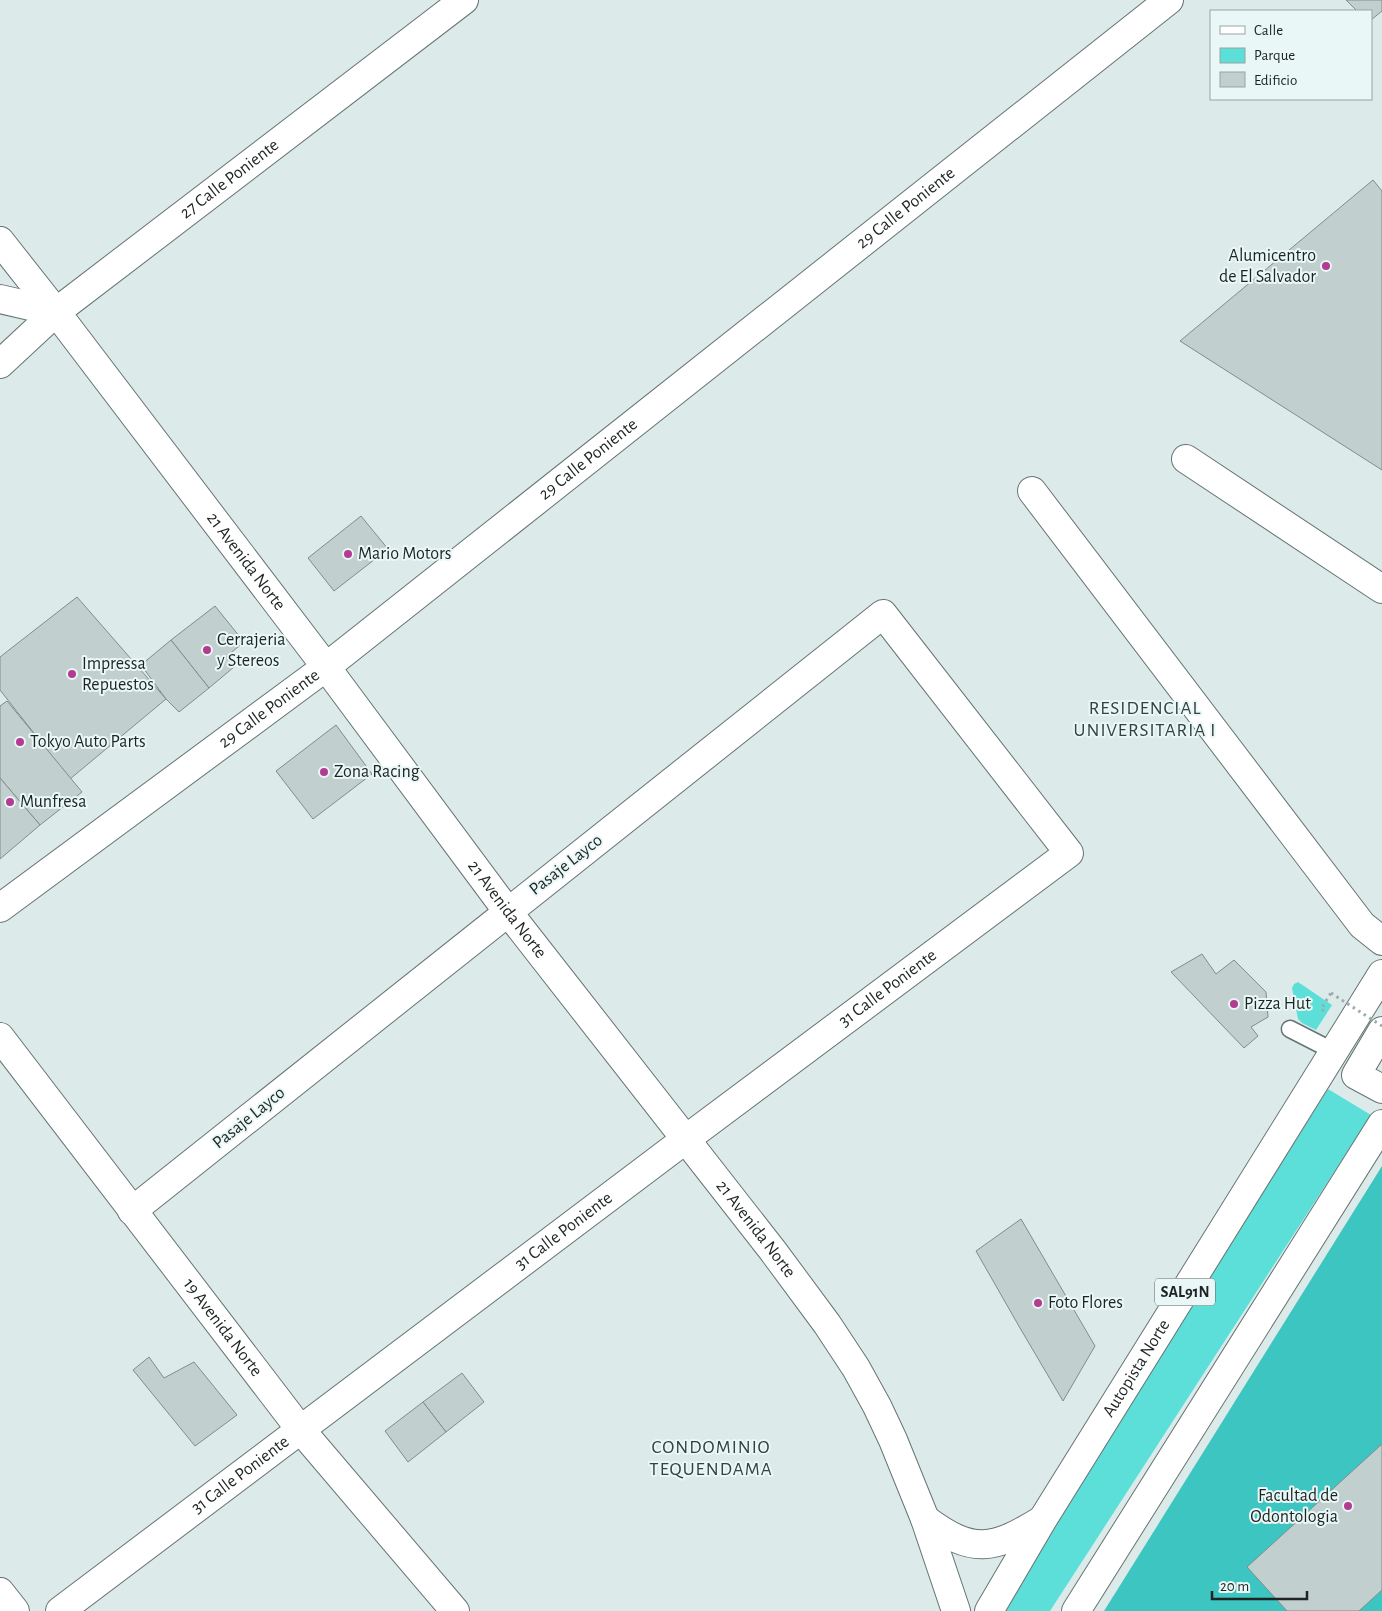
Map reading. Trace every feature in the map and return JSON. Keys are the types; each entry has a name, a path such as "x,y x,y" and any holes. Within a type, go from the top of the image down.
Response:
{"street":[{"name":"27 Calle Poniente","path":"0,364 56,312 464,0"},
{"name":"29 Calle Poniente","path":"0,908 326,668 1169,0"},
{"name":"21 Avenida Norte","path":"0,241 326,668 508,912 773,1250 827,1324 856,1368 893,1440 925,1519 956,1611"},
{"path":"0,299 56,312"},
{"path":"1186,459 1382,589"},
{"path":"1032,491 1362,924 1382,941"},
{"name":"Pasaje Layco","path":"132,1211 883,614 1069,853"},
{"name":"31 Calle Poniente","path":"60,1611 1069,853"},
{"name":"Autopista Norte","path":"989,1611 1043,1519 1382,974"},
{"path":"1382,1031 1356,1075 1382,1089"},
{"name":"19 Avenida Norte","path":"0,1037 300,1429 455,1611"},
{"path":"1076,1611 1382,1124"},
{"path":"925,1519 956,1539 976,1544 995,1543 1005,1540 1043,1519"},
{"path":"0,1592 15,1611"}],"lane":[{"path":"1290,1029 1335,1052"}],"path":[{"path":"1321,1009 1331,993 1382,1026"}],"green space":[{"path":"1298,982 1332,1005 1316,1030 1298,1019 1292,988"},
{"path":"1328,1089 1371,1115 1050,1611 1000,1611"}],"shaded area":[{"path":"1382,1166 1382,1611 1104,1611"}],"building":[{"path":"1346,0 1382,0 1382,11 1372,19 1372,10 1356,10"},
{"name":"Alumicentro de El Salvador","path":"1373,180 1382,191 1382,470 1180,341"},
{"name":"Mario Motors","path":"361,516 388,549 334,591 308,558"},
{"name":"Impressa Repuestos","path":"77,597 166,699 70,779 0,690 0,657"},
{"name":"Cerrajeria y Stereos","path":"215,606 244,642 226,657 234,667 209,688 171,640"},
{"path":"171,640 209,688 179,712 166,699 141,665"},
{"name":"Tokyo Auto Parts","path":"7,701 82,792 40,825 0,778 0,706"},
{"name":"Zona Racing","path":"336,725 372,774 313,819 276,771"},
{"name":"Munfresa","path":"0,778 40,825 0,859"},
{"name":"Pizza Hut","path":"1202,954 1216,974 1234,960 1266,992 1268,1017 1251,1027 1258,1036 1244,1048 1171,972"},
{"name":"Foto Flores","path":"1021,1219 1095,1346 1063,1401 976,1251"},
{"path":"149,1357 164,1378 194,1362 237,1415 195,1446 133,1370"},
{"path":"462,1373 484,1402 446,1432 423,1402"},
{"path":"423,1402 446,1432 408,1462 385,1431"},
{"name":"Facultad de Odontologia","path":"1382,1444 1382,1590 1359,1611 1287,1611 1247,1567"}],"place":[{"name":"Alumicentro de El Salvador","path":"1326,266"},
{"name":"Mario Motors","path":"348,554"},
{"name":"Cerrajeria y Stereos","path":"207,650"},
{"name":"Impressa Repuestos","path":"72,674"},
{"name":"Tokyo Auto Parts","path":"20,742"},
{"name":"Zona Racing","path":"324,772"},
{"name":"Munfresa","path":"10,802"},
{"name":"Pizza Hut","path":"1234,1004"},
{"name":"Foto Flores","path":"1038,1303"},
{"name":"Facultad de Odontologia","path":"1348,1506"}],"district":[{"name":"RESIDENCIAL UNIVERSITARIA I","path":"1145,719"},
{"name":"CONDOMINIO TEQUENDAMA","path":"711,1458"}]}
